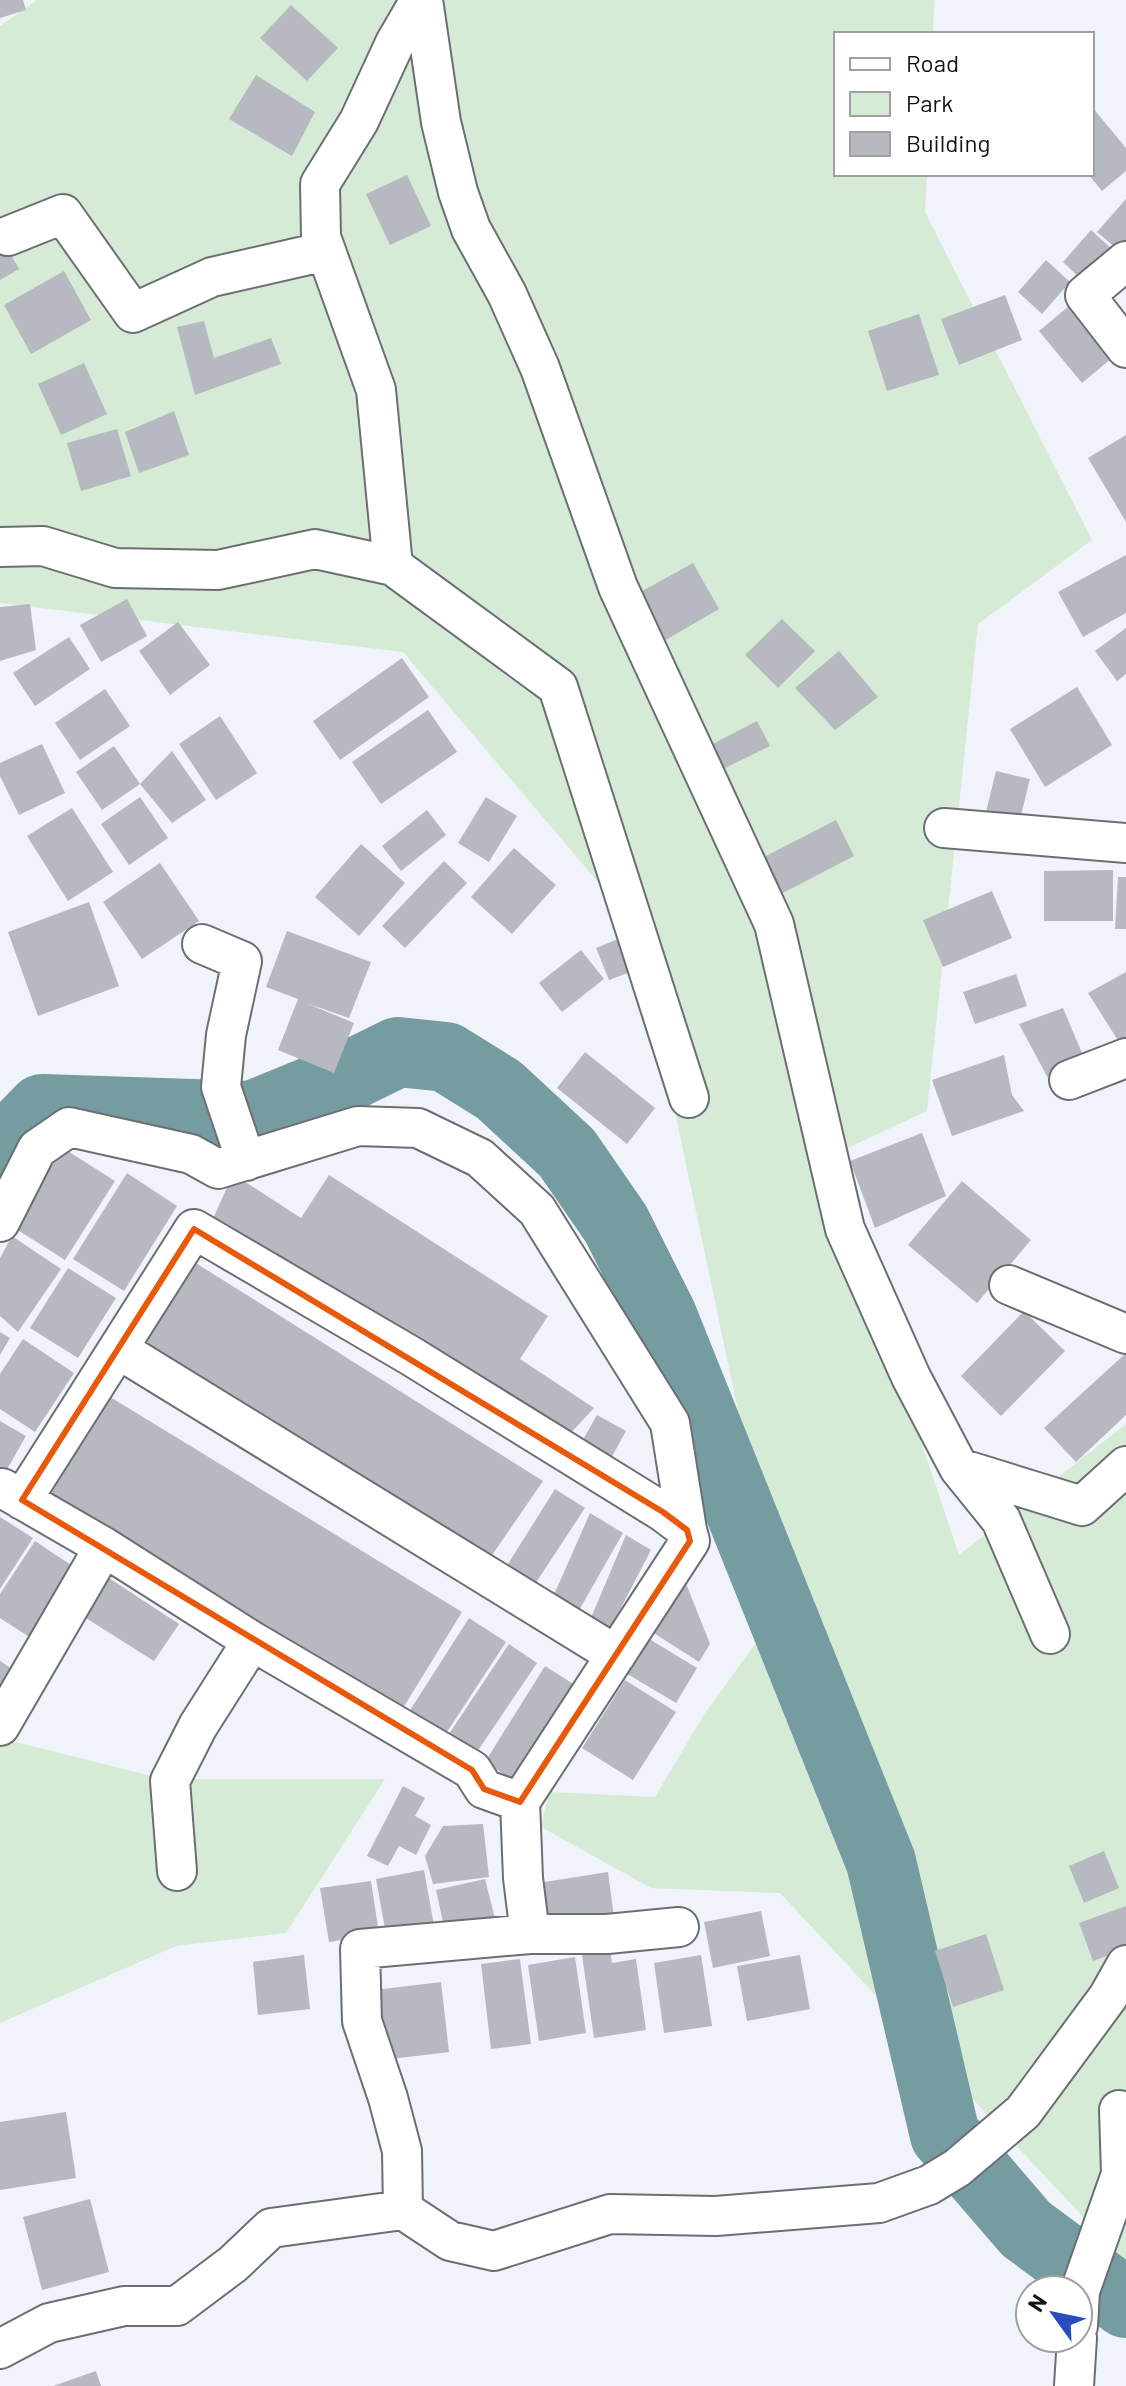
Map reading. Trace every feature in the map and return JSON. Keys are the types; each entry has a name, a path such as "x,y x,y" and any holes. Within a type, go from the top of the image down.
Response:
{"street":[{"path":"393,566 376,390 321,237 320,184 359,121 395,43 421,0"},
{"path":"421,0 441,122 458,192 471,229 507,294 540,368 618,587 774,924 845,1229 911,1377 959,1468 1001,1520 1050,1634"},
{"path":"8,236 63,214 133,313 212,277 326,251"},
{"path":"1126,261 1085,295 1126,348"},
{"path":"0,547 43,546 115,568 218,570 315,549 393,566 558,687 689,1098"},
{"path":"944,828 1126,843"},
{"path":"202,944 242,961 226,1035 221,1087 246,1161"},
{"path":"1069,1080 1126,1058"},
{"path":"0,1222 37,1149 69,1127 191,1154 218,1169 358,1126 418,1128 480,1158 537,1210 670,1423 690,1541 520,1802 523,1878 530,1934"},
{"path":"520,1802 484,1789 472,1770 252,1641 104,1547 11,1493 118,1349 194,1229 411,1356 663,1512 687,1530"},
{"path":"1009,1285 1126,1334"},
{"path":"118,1349 616,1655"},
{"path":"959,1468 1082,1506 1126,1466"},
{"path":"0,1726 104,1547"},
{"path":"177,1871 170,1781 198,1726 252,1641"},
{"path":"403,2210 402,2151 362,2021 360,1949 530,1934 607,1934 679,1927"},
{"path":"0,2349 49,2323 124,2306 177,2306 233,2264 271,2228 403,2210 450,2241 494,2251 610,2214 716,2216 879,2203 929,2185 957,2168 1023,2112 1108,1997 1126,1965"},
{"path":"1090,2274 1121,2174 1119,2110"},
{"path":"1074,2386 1076,2354"}],"highlighted area":[{"path":"194,1229 663,1512 687,1530 690,1541 520,1802 484,1789 472,1770 22,1500"}],"green space":[{"path":"37,0 934,0 933,32 834,32 834,176 927,176 925,212 1092,540 978,624 927,1111 826,1158 959,1555 1126,1424 1126,2263 780,1893 651,1888 541,1827 549,1792 655,1797 705,1713 780,1610 636,927 403,652 0,603 0,26"},
{"path":"0,1738 163,1779 385,1779 286,1933 176,1946 0,2023"}],"building":[{"path":"0,0 23,0 26,10 0,18"},
{"path":"291,5 338,48 307,81 260,38"},
{"path":"256,75 315,112 292,156 229,119"},
{"path":"1094,109 1126,148 1126,171 1102,191 1090,176 1094,176"},
{"path":"407,175 431,226 390,245 366,194"},
{"path":"1126,199 1126,240 1118,250 1097,232"},
{"path":"1091,230 1113,250 1084,282 1063,262"},
{"path":"0,236 19,269 0,280"},
{"path":"1046,260 1070,282 1042,314 1018,292"},
{"path":"64,271 91,320 31,354 4,305"},
{"path":"1005,295 1022,340 959,365 941,319"},
{"path":"1075,301 1118,353 1082,383 1039,331"},
{"path":"919,314 939,375 887,391 868,331"},
{"path":"204,321 214,358 271,338 281,364 195,395 177,327"},
{"path":"84,363 107,414 61,435 38,384"},
{"path":"174,411 189,455 139,473 125,432"},
{"path":"117,429 131,476 81,491 67,443"},
{"path":"1126,435 1126,522 1088,458"},
{"path":"1126,555 1126,613 1083,637 1058,592"},
{"path":"693,563 719,609 664,641 637,594"},
{"path":"127,599 147,636 101,662 80,625"},
{"path":"30,604 36,650 0,661 0,607"},
{"path":"782,619 815,651 778,688 745,655"},
{"path":"178,622 210,665 170,695 139,651"},
{"path":"1126,628 1126,674 1117,681 1095,651"},
{"path":"69,637 90,669 35,706 13,673"},
{"path":"839,651 878,697 835,730 795,688"},
{"path":"402,658 429,697 340,760 313,721"},
{"path":"1077,687 1112,745 1045,787 1010,729"},
{"path":"105,689 130,726 80,760 55,723"},
{"path":"428,710 457,752 381,804 352,762"},
{"path":"220,716 257,773 216,800 179,744"},
{"path":"757,721 770,746 711,775 699,751"},
{"path":"42,744 65,793 19,815 0,776 0,763"},
{"path":"114,746 140,784 102,810 76,772"},
{"path":"172,751 206,800 172,823 140,784"},
{"path":"996,771 1030,779 1020,819 986,812"},
{"path":"140,797 168,838 129,865 101,824"},
{"path":"486,797 517,816 489,862 458,843"},
{"path":"72,808 113,872 68,901 27,836"},
{"path":"427,810 446,835 401,871 382,846"},
{"path":"836,820 854,856 779,895 760,859"},
{"path":"361,844 405,883 359,936 315,897"},
{"path":"514,848 556,885 512,934 471,897"},
{"path":"444,861 467,883 405,948 382,926"},
{"path":"160,863 199,921 142,959 103,902"},
{"path":"1113,870 1113,921 1044,921 1044,871"},
{"path":"1118,877 1126,877 1126,929 1115,929"},
{"path":"992,891 1012,938 943,967 923,920"},
{"path":"89,902 119,986 38,1016 8,932"},
{"path":"287,931 371,962 349,1018 306,1003 354,1023 334,1073 278,1050 298,999 266,987"},
{"path":"628,935 641,968 609,980 596,948"},
{"path":"581,950 604,979 562,1012 539,983"},
{"path":"1126,972 1126,1053 1088,993"},
{"path":"1016,974 1027,1006 975,1024 963,992"},
{"path":"1063,1008 1087,1065 1049,1080 1019,1024"},
{"path":"585,1052 655,1108 627,1144 557,1088"},
{"path":"1004,1055 1012,1095 1024,1111 952,1136 932,1080"},
{"path":"922,1133 946,1196 875,1228 850,1161"},
{"path":"63,1148 115,1181 65,1260 13,1227"},
{"path":"127,1173 177,1206 124,1291 73,1259"},
{"path":"233,1174 301,1218 329,1175 548,1316 520,1359 594,1408 567,1437 212,1221"},
{"path":"962,1181 1031,1240 977,1303 908,1245"},
{"path":"12,1236 61,1269 18,1332 0,1316 0,1258"},
{"path":"191,1260 543,1481 488,1561 136,1349"},
{"path":"68,1268 116,1298 78,1358 30,1328"},
{"path":"1024,1311 1065,1351 1001,1416 961,1376"},
{"path":"0,1332 10,1338 0,1355"},
{"path":"23,1339 74,1373 35,1432 0,1409 0,1374"},
{"path":"1126,1353 1126,1415 1076,1462 1044,1428"},
{"path":"102,1392 462,1612 400,1713 40,1493"},
{"path":"597,1415 626,1431 604,1471 575,1454"},
{"path":"0,1421 26,1436 6,1471 0,1468"},
{"path":"555,1489 585,1508 535,1584 508,1564"},
{"path":"590,1513 623,1533 578,1612 553,1597"},
{"path":"0,1517 33,1538 0,1589"},
{"path":"626,1535 651,1550 609,1631 590,1620"},
{"path":"35,1541 80,1571 34,1640 0,1618 0,1594"},
{"path":"106,1576 179,1624 154,1661 81,1615"},
{"path":"683,1576 710,1644 699,1662 649,1630"},
{"path":"469,1618 506,1642 443,1738 407,1715"},
{"path":"646,1637 697,1668 676,1703 624,1672"},
{"path":"509,1644 537,1663 473,1758 445,1740"},
{"path":"0,1661 12,1669 0,1687"},
{"path":"545,1666 578,1687 517,1782 485,1762"},
{"path":"625,1680 676,1712 633,1780 582,1748"},
{"path":"403,1786 425,1798 415,1816 431,1825 416,1855 399,1846 388,1866 367,1856"},
{"path":"483,1824 489,1877 433,1884 425,1856 443,1826"},
{"path":"1104,1851 1119,1888 1084,1903 1069,1866"},
{"path":"424,1870 435,1931 387,1940 376,1879"},
{"path":"608,1872 614,1917 539,1930 532,1884"},
{"path":"485,1879 495,1919 445,1931 436,1890"},
{"path":"371,1881 379,1934 329,1942 320,1888"},
{"path":"1126,1906 1126,1949 1093,1961 1079,1923"},
{"path":"761,1911 770,1956 713,1968 704,1922"},
{"path":"986,1934 1004,1990 953,2007 935,1951"},
{"path":"610,1950 612,1963 636,1959 646,2030 594,2038 582,1955"},
{"path":"304,1955 310,2009 258,2015 253,1962"},
{"path":"701,1955 712,2026 664,2033 654,1963"},
{"path":"800,1955 810,2009 747,2021 737,1966"},
{"path":"575,1957 586,2033 539,2041 528,1965"},
{"path":"520,1959 531,2044 491,2049 481,1964"},
{"path":"441,1982 449,2052 383,2060 375,1990"},
{"path":"66,2112 76,2178 0,2190 0,2122"},
{"path":"90,2199 109,2272 42,2290 23,2217"},
{"path":"96,2371 101,2386 53,2386"}],"waterway":[{"path":"0,1152 42,1109 252,1116 345,1078 398,1052 446,1057 499,1090 567,1153 616,1224 662,1316 881,1862 945,2135 1026,2229 1126,2303"}]}
